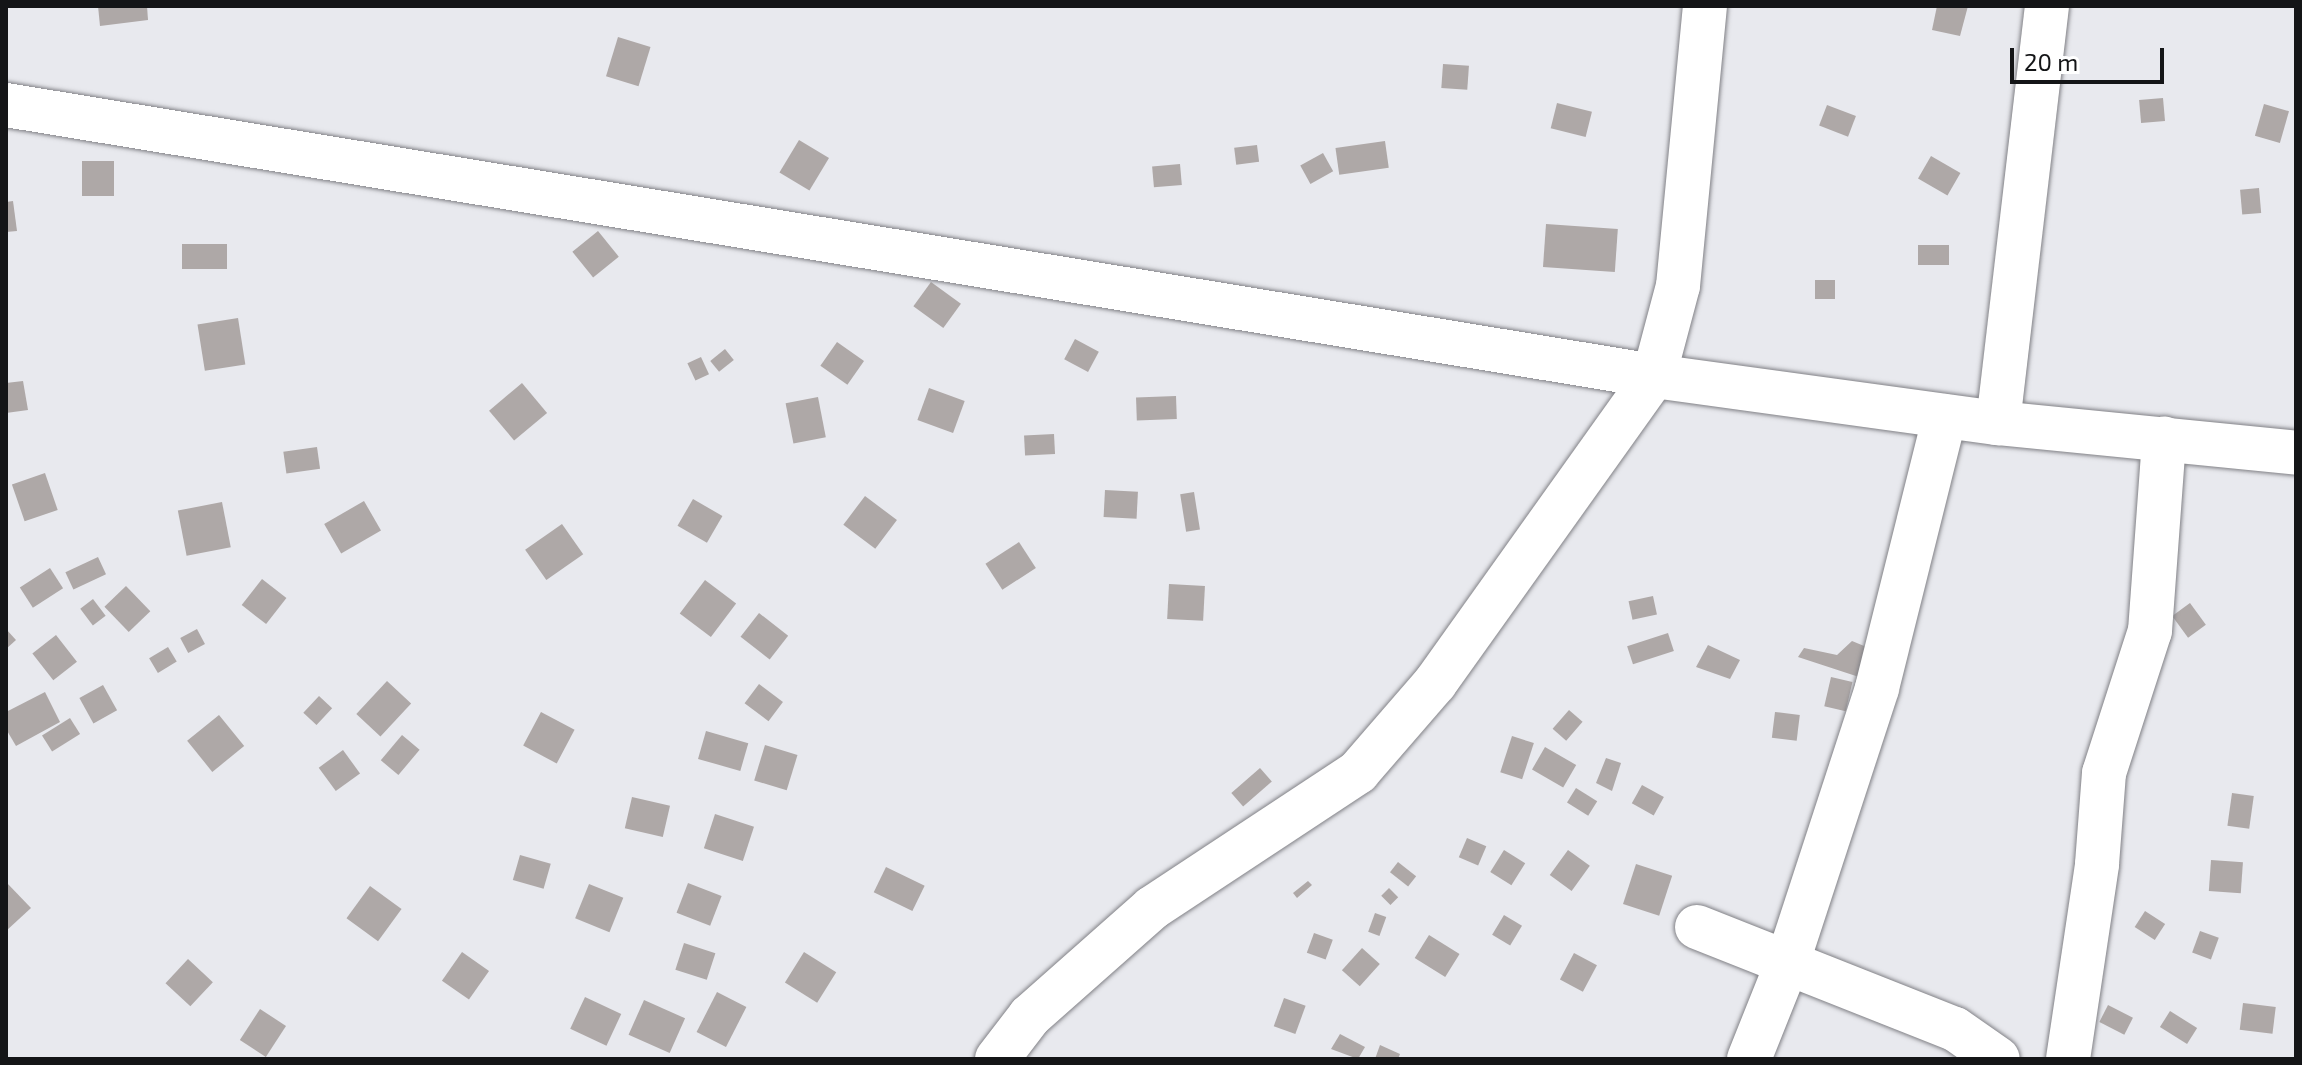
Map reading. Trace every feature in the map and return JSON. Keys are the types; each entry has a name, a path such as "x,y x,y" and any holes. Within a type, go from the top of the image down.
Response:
{"street":[{"path":"997,1059 1030,1016 1152,908 1358,772 1435,683 1654,376 1678,286 1705,6"},
{"path":"1998,423 2047,6"},
{"path":"6,105 1654,376 1998,423 2296,453"},
{"path":"1749,1059 1787,964 1877,688 1945,416"},
{"path":"2068,1059 2097,864 2104,773 2150,631 2164,439"},
{"path":"1697,927 1955,1029 1998,1059"}],"building":[{"path":"98,6 147,6 148,20 100,26"},
{"path":"1937,6 1968,6 1960,36 1932,30"},
{"path":"618,37 651,47 639,86 606,76"},
{"path":"1443,64 1469,66 1467,90 1441,88"},
{"path":"2163,98 2165,121 2141,123 2139,100"},
{"path":"1557,103 1592,112 1586,137 1551,128"},
{"path":"2264,104 2289,111 2280,143 2255,136"},
{"path":"1827,105 1856,116 1848,137 1819,126"},
{"path":"799,140 829,158 809,191 779,173"},
{"path":"1385,141 1389,168 1339,175 1335,148"},
{"path":"1257,145 1259,162 1236,165 1234,148"},
{"path":"1323,153 1333,171 1310,184 1300,166"},
{"path":"1931,156 1960,173 1947,196 1918,179"},
{"path":"82,161 114,161 114,196 82,196"},
{"path":"1180,164 1182,185 1154,187 1152,166"},
{"path":"2259,188 2261,213 2242,215 2240,190"},
{"path":"13,201 17,231 6,232 6,202"},
{"path":"1546,224 1618,229 1615,272 1543,267"},
{"path":"598,231 619,257 593,277 572,252"},
{"path":"182,244 227,244 227,269 182,269"},
{"path":"1918,245 1949,245 1949,265 1918,265"},
{"path":"1815,280 1835,280 1835,299 1815,299"},
{"path":"931,282 961,304 943,328 913,306"},
{"path":"238,318 245,364 205,371 198,324"},
{"path":"1075,339 1099,352 1088,372 1064,359"},
{"path":"837,342 864,361 847,385 820,366"},
{"path":"725,349 734,360 719,372 710,361"},
{"path":"701,357 709,374 695,381 687,363"},
{"path":"23,381 28,410 6,413 6,383"},
{"path":"522,383 547,413 514,441 489,411"},
{"path":"929,388 965,401 953,433 917,420"},
{"path":"1176,396 1177,419 1137,420 1136,397"},
{"path":"818,397 826,437 793,444 786,403"},
{"path":"1054,434 1055,454 1025,456 1024,436"},
{"path":"317,447 320,469 286,474 283,452"},
{"path":"45,473 58,510 25,521 12,484"},
{"path":"1105,490 1138,492 1137,519 1104,517"},
{"path":"1194,492 1200,530 1186,532 1180,494"},
{"path":"865,496 897,520 875,549 843,525"},
{"path":"693,499 722,516 707,543 678,526"},
{"path":"364,501 381,530 341,553 324,524"},
{"path":"222,502 231,547 187,556 178,511"},
{"path":"562,524 583,554 546,580 525,550"},
{"path":"1019,542 1036,568 1002,590 985,564"},
{"path":"98,557 106,574 73,589 65,572"},
{"path":"50,568 63,588 33,608 20,588"},
{"path":"262,579 286,598 266,624 242,605"},
{"path":"705,580 736,603 711,637 680,614"},
{"path":"1169,584 1205,586 1203,621 1167,619"},
{"path":"126,586 150,611 129,632 104,607"},
{"path":"1653,596 1657,615 1632,620 1629,601"},
{"path":"93,599 106,616 93,625 80,609"},
{"path":"2190,603 2206,625 2188,638 2172,616"},
{"path":"759,613 788,636 770,659 741,637"},
{"path":"6,629 16,640 6,649"},
{"path":"197,629 205,644 188,653 180,638"},
{"path":"1668,633 1674,651 1633,664 1627,646"},
{"path":"56,635 77,662 53,680 32,653"},
{"path":"1852,641 1869,648 1859,677 1798,657 1804,648 1837,655"},
{"path":"1708,645 1740,660 1730,679 1696,667"},
{"path":"168,647 177,662 158,673 149,658"},
{"path":"1831,677 1852,682 1846,711 1824,706"},
{"path":"387,681 411,704 380,736 356,714"},
{"path":"759,684 783,702 769,721 745,703"},
{"path":"103,685 117,710 93,723 79,698"},
{"path":"45,692 60,722 16,746 6,729 6,712"},
{"path":"319,696 332,708 316,725 303,713"},
{"path":"1569,710 1583,722 1566,741 1553,729"},
{"path":"541,712 575,730 557,763 523,746"},
{"path":"1775,712 1800,715 1797,741 1772,738"},
{"path":"219,715 244,746 212,772 187,741"},
{"path":"70,718 80,734 52,752 42,735"},
{"path":"706,731 748,743 740,771 698,759"},
{"path":"402,735 420,750 398,775 381,760"},
{"path":"1512,736 1534,743 1522,779 1500,772"},
{"path":"765,745 798,755 787,790 754,780"},
{"path":"1545,747 1576,765 1563,788 1532,770"},
{"path":"343,750 360,773 336,791 319,768"},
{"path":"1606,758 1621,763 1612,791 1596,783"},
{"path":"1260,768 1272,782 1243,807 1231,793"},
{"path":"1642,785 1664,797 1654,815 1632,803"},
{"path":"1576,788 1597,801 1588,816 1567,802"},
{"path":"2232,793 2254,796 2249,829 2227,826"},
{"path":"632,797 670,806 663,837 625,828"},
{"path":"715,814 754,827 743,861 704,848"},
{"path":"1467,838 1486,846 1478,866 1459,857"},
{"path":"1504,850 1525,863 1511,885 1490,872"},
{"path":"1568,850 1590,866 1572,891 1550,875"},
{"path":"520,855 551,864 544,889 513,880"},
{"path":"2211,860 2243,862 2241,893 2209,891"},
{"path":"1398,862 1416,876 1408,886 1390,872"},
{"path":"1636,864 1672,876 1659,916 1623,904"},
{"path":"886,867 925,886 912,911 874,892"},
{"path":"1308,881 1312,885 1297,898 1293,893"},
{"path":"6,882 31,908 6,931"},
{"path":"688,883 722,896 710,926 677,913"},
{"path":"589,884 623,898 609,932 575,918"},
{"path":"370,886 402,909 378,941 346,918"},
{"path":"1389,888 1398,897 1390,905 1381,896"},
{"path":"2145,911 2165,924 2155,940 2135,927"},
{"path":"1375,913 1386,917 1379,936 1368,932"},
{"path":"1504,915 1522,926 1510,946 1492,935"},
{"path":"2200,931 2219,938 2211,959 2192,953"},
{"path":"1314,933 1333,940 1326,960 1307,953"},
{"path":"1429,935 1460,954 1445,977 1415,958"},
{"path":"684,943 715,953 707,980 675,970"},
{"path":"1362,948 1380,964 1360,986 1342,970"},
{"path":"462,952 489,971 469,1000 442,981"},
{"path":"804,952 836,972 817,1003 785,983"},
{"path":"1574,953 1597,965 1583,992 1560,979"},
{"path":"188,959 213,982 190,1006 165,983"},
{"path":"717,992 746,1007 726,1047 697,1032"},
{"path":"585,997 621,1014 606,1046 570,1029"},
{"path":"1284,998 1306,1006 1295,1034 1274,1026"},
{"path":"644,1000 685,1018 670,1053 629,1035"},
{"path":"2243,1003 2276,1007 2272,1034 2240,1030"},
{"path":"2108,1005 2133,1018 2124,1035 2099,1022"},
{"path":"260,1009 286,1026 266,1057 240,1040"},
{"path":"2170,1011 2197,1028 2187,1044 2160,1027"},
{"path":"1340,1034 1365,1047 1358,1059 1331,1049"},
{"path":"1380,1045 1400,1054 1398,1059 1375,1059"}]}
